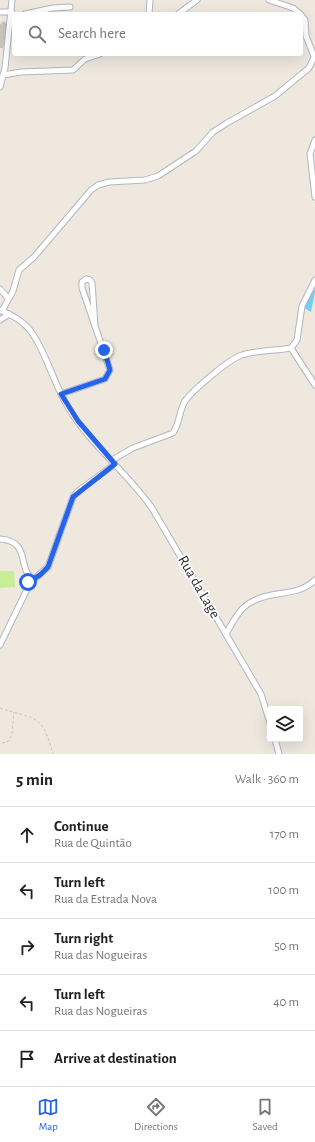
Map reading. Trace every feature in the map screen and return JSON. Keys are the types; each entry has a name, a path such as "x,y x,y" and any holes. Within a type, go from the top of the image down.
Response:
{"street":[{"path":"0,87 12,16 12,0"},
{"path":"149,12 150,0"},
{"path":"181,12 197,0"},
{"path":"269,0 293,8 298,12"},
{"path":"34,12 53,8 70,7"},
{"path":"0,12 12,16"},
{"path":"1,311 19,270 34,257 91,190 98,185 109,182 145,180 158,176 196,151 213,132 244,112 258,107 275,96 308,68 314,58 306,36 306,20 303,16"},
{"path":"3,75 21,72 73,70 85,59 94,56"},
{"path":"315,140 310,154 315,197"},
{"path":"61,394 105,379 110,370 82,288 82,282 86,279 90,280 92,283 95,326"},
{"path":"0,645 32,579 33,580 40,575 48,567 73,497 113,462 133,448 173,433 178,427 184,403 190,395 232,359 243,354 291,348 297,340 302,306 315,280"},
{"path":"0,289 8,298"},
{"name":"Rua da Lage","path":"1,311 23,323 30,330 61,394 78,421 141,493 152,508 261,694 267,713"},
{"path":"0,320 9,314"},
{"path":"291,348 315,386"},
{"path":"0,539 14,543 20,550 27,573 32,579"},
{"path":"226,634 236,616 249,602 271,594 305,589 315,580"},
{"path":"276,742 279,754"}],"path":[{"path":"0,708 22,714 40,723 47,734 53,754"},
{"path":"2,743 9,741 12,734 14,712"}],"green space":[{"path":"0,571 14,571 15,587 0,588"}],"water":[{"path":"314,285 315,292 311,312 304,308"}],"building":[{"path":"0,24 5,25 3,48 0,48"}],"route":[{"path":"28,582 40,575 48,567 73,497 93,479 115,464 78,421 67,406 61,394 105,379 110,370 104,350"}]}
